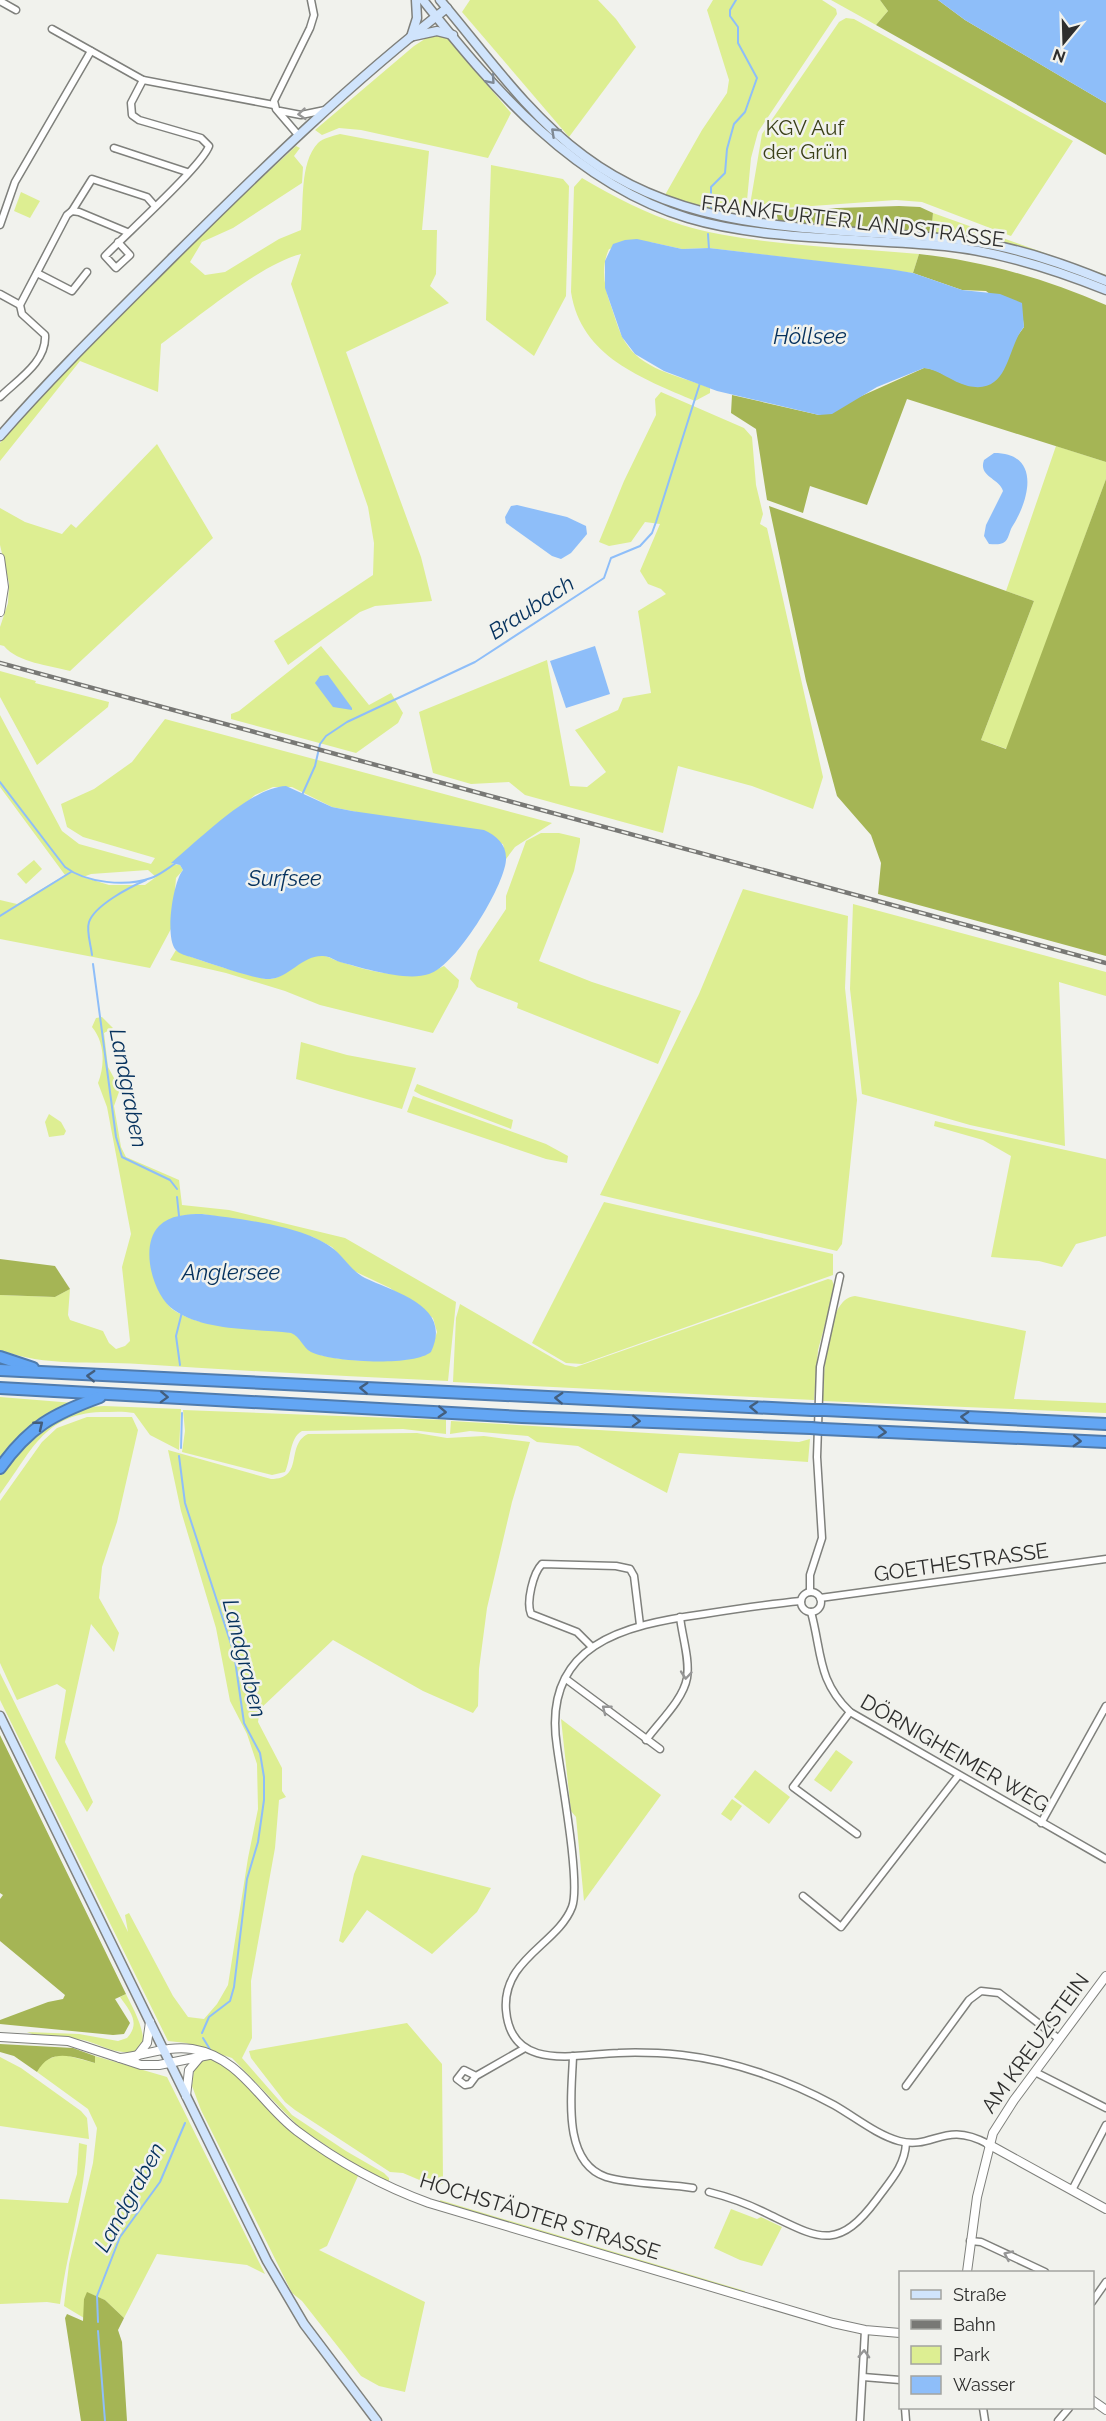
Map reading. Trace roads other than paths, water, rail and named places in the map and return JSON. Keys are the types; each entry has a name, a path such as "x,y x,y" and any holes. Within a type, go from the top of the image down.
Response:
{"highway":[{"path":"0,1357 50,1374"},
{"path":"0,1370 1106,1424"},
{"path":"0,1388 522,1416 1106,1442"},
{"path":"0,1468 21,1441 46,1419 105,1395"}],"main road":[{"path":"411,37 417,18 416,0"},
{"name":"FRANKFURTER LANDSTRASSE","path":"423,0 518,110 561,149 612,184 668,212 747,231 982,252 1054,271 1106,290"},
{"name":"FRANKFURTER LANDSTRASSE","path":"440,0 559,136 601,168 666,201 691,210 747,222 970,241 1058,263 1106,281"},
{"path":"0,436 48,381 234,196 329,109 447,8"},
{"path":"411,37 437,31 453,35"},
{"path":"0,1716 283,2291 336,2371 377,2421"}],"street":[{"path":"299,136 275,107 275,96 313,22 311,0"},
{"path":"0,1 16,10"},
{"path":"52,29 143,80 275,107 301,115 329,109"},
{"path":"0,225 15,182 92,51"},
{"path":"118,242 206,153 209,143 201,138 139,120 132,115 131,103 143,80"},
{"path":"114,148 187,172"},
{"path":"1,395 36,363 45,344 45,335 22,314 20,305 67,215 72,211 92,179 147,197 154,205"},
{"path":"72,211 127,232"},
{"path":"37,273 72,291 87,272"},
{"path":"0,294 20,305"},
{"path":"0,558 4,587 0,612"},
{"path":"810,1592 810,1575 822,1538 817,1457 820,1367 840,1276"},
{"name":"GOETHESTRASSE","path":"820,1598 1106,1559"},
{"path":"592,1647 578,1632 531,1614 529,1604 536,1572 542,1564 616,1566 630,1569 634,1576 640,1625"},
{"path":"810,1592 820,1598 819,1608 811,1612 804,1610 801,1601 804,1595 810,1592"},
{"path":"801,1601 680,1617 640,1625 614,1633 592,1647 575,1663 566,1679 557,1704 554,1725 575,1894 567,1916 530,1953 509,1987 506,2014 513,2032 525,2048 549,2056 652,2053 721,2062 800,2088 884,2134 906,2143 958,2133 988,2144 1106,2208"},
{"name":"DÖRNIGHEIMER WEG","path":"811,1612 822,1670 832,1691 850,1712 1106,1859"},
{"path":"646,1740 681,1693 687,1681 688,1668 680,1617"},
{"path":"566,1679 660,1749"},
{"path":"1041,1823 1106,1706"},
{"path":"850,1712 793,1787 857,1834"},
{"path":"803,1896 842,1927 958,1776"},
{"name":"AM KREUZSTEIN","path":"967,2271 970,2241 988,2144 1002,2117 1106,1976"},
{"path":"906,2086 969,2000 981,1991 999,1994 1059,2039"},
{"path":"136,2057 147,2043 150,2022"},
{"path":"0,2037 68,2042 141,2065 169,2063 204,2056"},
{"path":"476,2076 525,2048"},
{"name":"HOCHSTÄDTER STRASSE","path":"120,2058 136,2057 163,2050 190,2049 234,2066 281,2118 321,2148 359,2171 405,2194 447,2209 865,2330 899,2333"},
{"path":"186,2097 189,2070 204,2056"},
{"path":"573,2056 573,2129 581,2153 591,2168 612,2178 693,2188"},
{"path":"1035,2072 1106,2109"},
{"path":"1072,2190 1106,2125"},
{"path":"710,2192 755,2207 808,2234 823,2236 839,2234 855,2225 867,2212 901,2166 906,2143"},
{"path":"970,2241 981,2242 1043,2271"},
{"path":"1094,2298 1106,2282"},
{"path":"860,2421 865,2330"},
{"path":"863,2378 899,2380"},
{"path":"1058,2421 1068,2409"}],"water":[{"path":"938,0 1106,0 1106,103 965,20"},
{"name":"Höllsee","path":"637,239 682,249 709,248 913,273 962,290 1000,294 1022,303 1024,327 1005,368 992,384 982,387 968,386 924,368 877,387 832,414 819,415 717,391 664,371 635,354 622,337 605,288 605,261 613,244"},
{"path":"994,453 1009,455 1019,461 1025,470 1027,480 1023,504 1007,540 1003,543 989,544 984,536 986,525 1003,491 998,483 986,474 983,466 984,460"},
{"path":"517,505 567,517 586,526 587,534 571,553 561,559 552,556 506,523 505,517 511,506"},
{"path":"595,646 610,694 566,708 550,661"},
{"path":"328,675 352,710 333,707 315,683 320,676"},
{"name":"Surfsee","path":"286,786 332,807 484,830 500,842 505,850 506,860 497,888 465,942 440,968 420,976 397,975 360,968 323,956 309,959 277,978 263,979 187,956 175,949 170,921 176,885 183,870 180,865 171,863 242,805 257,795"},
{"name":"Anglersee","path":"202,1214 287,1228 318,1239 331,1247 360,1275 418,1303 428,1312 434,1323 436,1336 431,1352 407,1360 372,1361 336,1358 311,1352 291,1333 215,1326 174,1310 160,1294 151,1270 149,1258 153,1235 168,1219"}],"waterway":[{"name":"Braubach","path":"711,209 711,187 725,173 727,149 734,124 745,112 757,78 738,43 738,27 730,16 730,10 736,0"},
{"path":"708,234 709,249"},
{"name":"Braubach","path":"302,795 315,766 320,744 326,736 347,722 475,662 604,578 611,558 640,546 652,533 700,383"},
{"name":"Braubach","path":"0,782 65,867 84,877 118,883 141,881 154,877 176,863"},
{"path":"0,916 71,872"},
{"name":"Landgraben","path":"92,955 89,922 98,909 114,897 146,880"},
{"name":"Landgraben","path":"93,964 116,1137 122,1157 170,1180 177,1189"},
{"name":"Landgraben","path":"177,1197 179,1216"},
{"name":"Landgraben","path":"180,1365 176,1336 182,1312"},
{"name":"Landgraben","path":"181,1448 182,1413"},
{"name":"Landgraben","path":"179,1456 185,1503 234,1653 244,1723 260,1753 264,1777 264,1800 258,1842 247,1879 234,1987 230,2001 209,2017 202,2033"},
{"name":"Landgraben","path":"203,2038 211,2051"},
{"name":"Landgraben","path":"98,2322 97,2296 120,2237 160,2182 185,2123"},
{"name":"Landgraben","path":"98,2331 105,2421"}],"railway":[{"path":"0,663 1106,963"}],"park label":[{"name":"KGV Auf der Grün","path":"805,139"}]}
